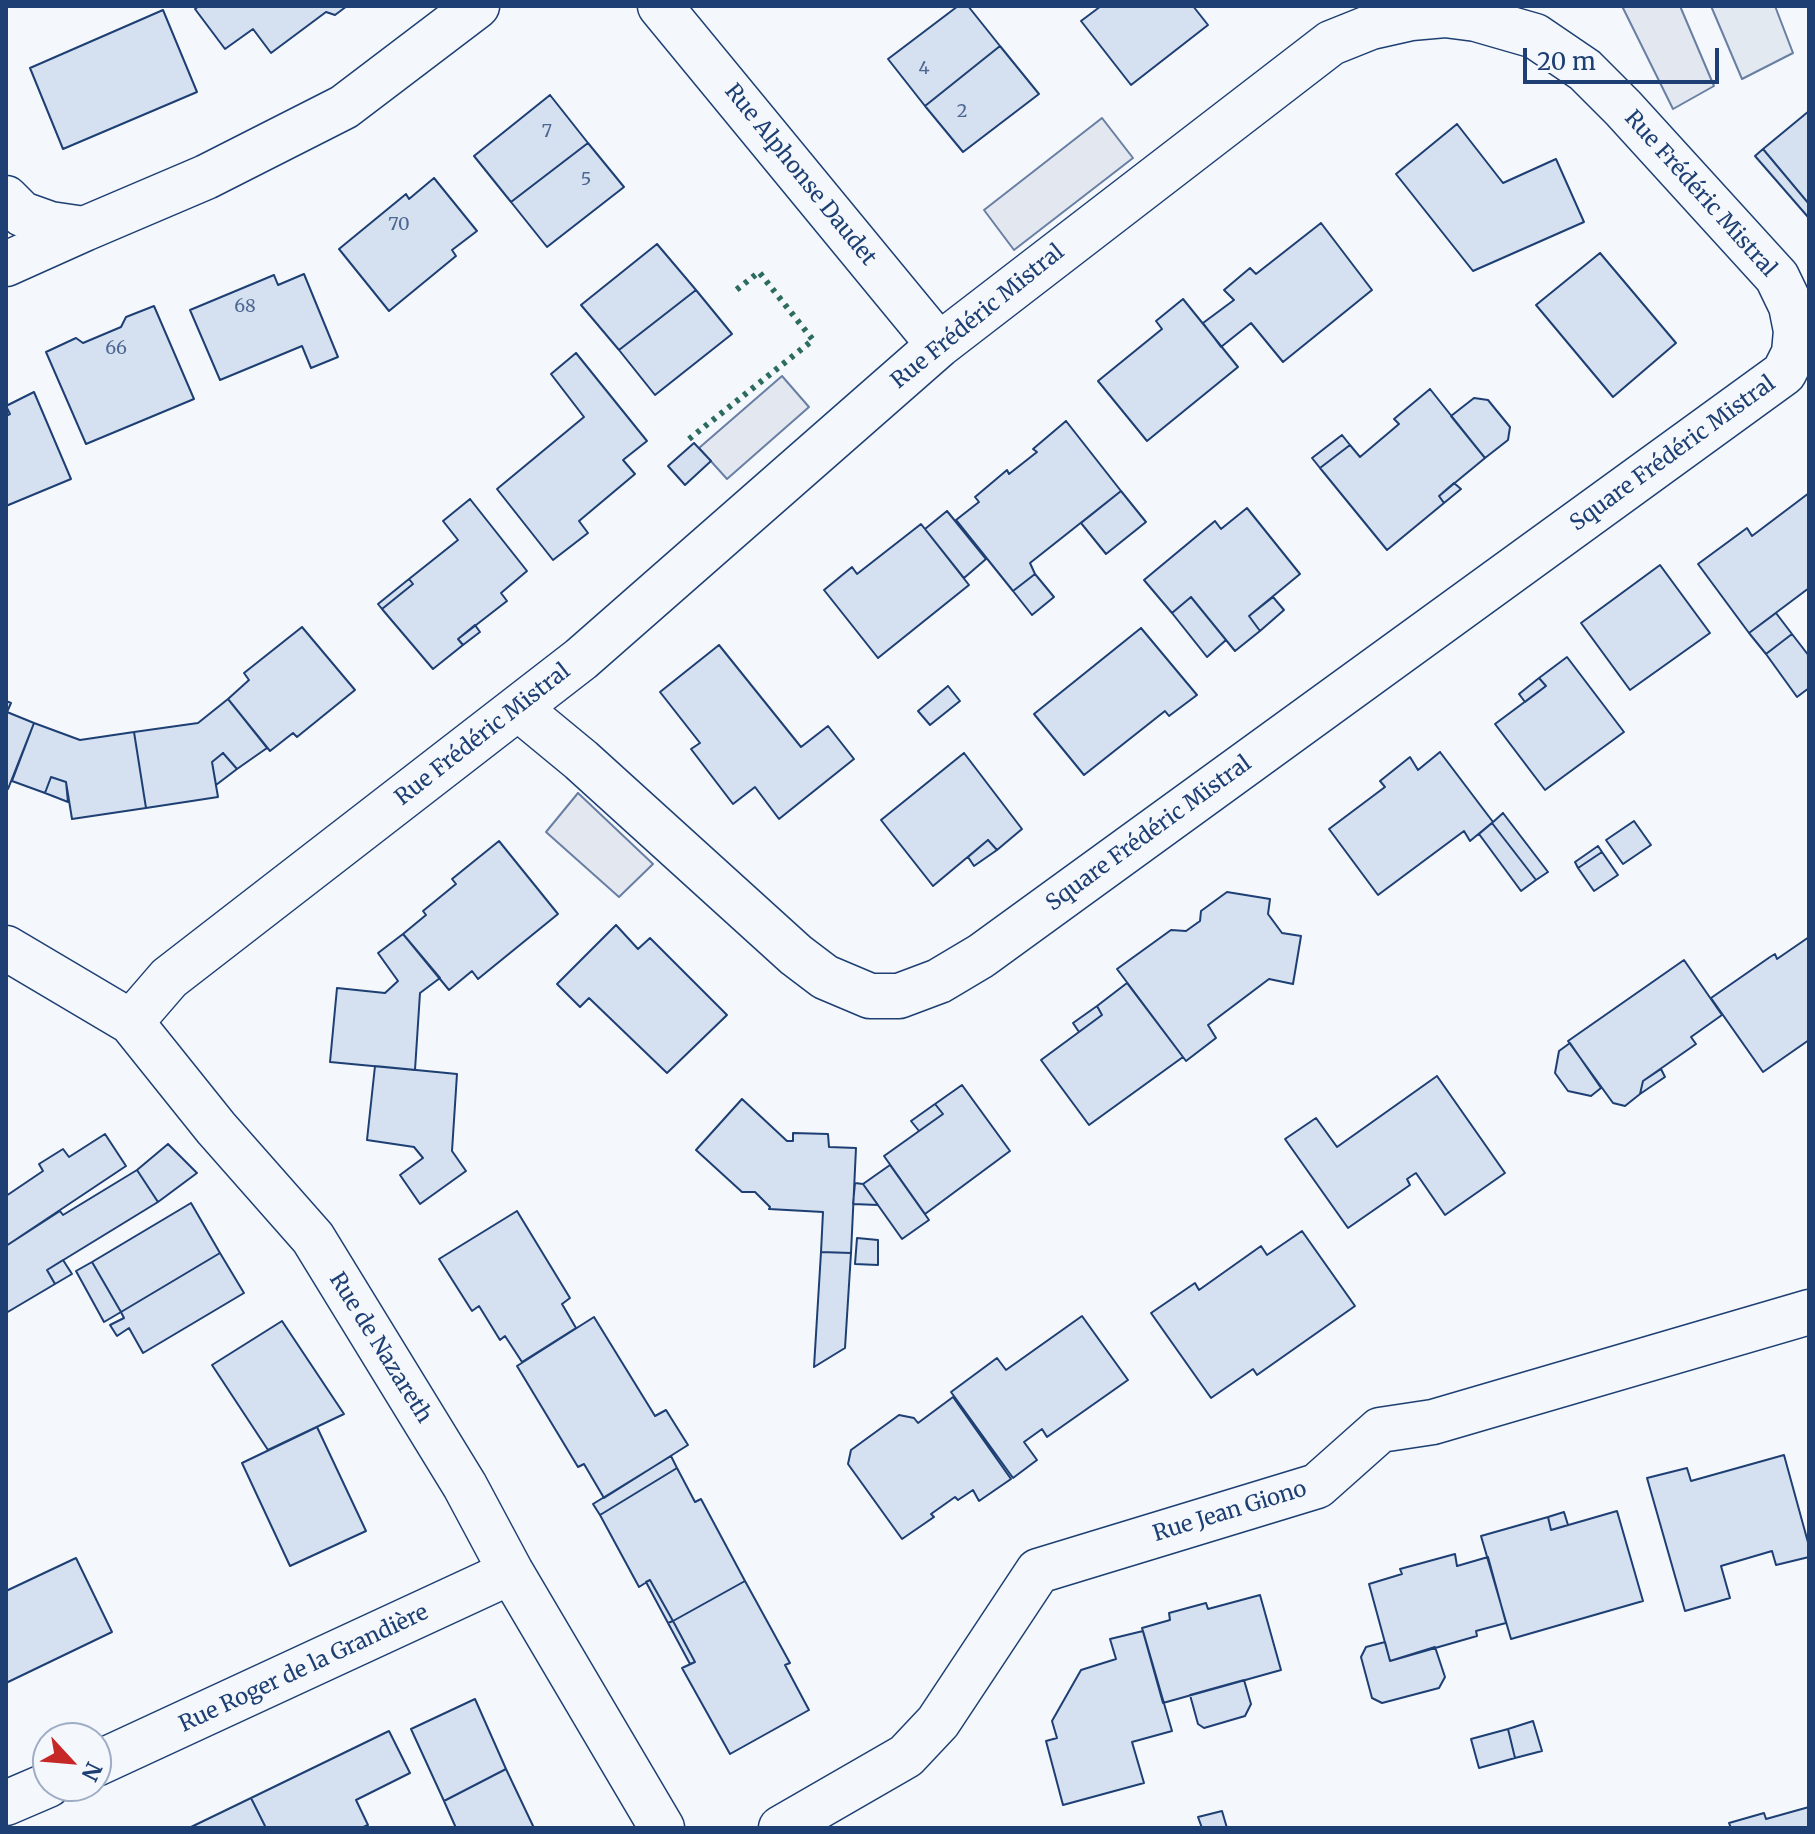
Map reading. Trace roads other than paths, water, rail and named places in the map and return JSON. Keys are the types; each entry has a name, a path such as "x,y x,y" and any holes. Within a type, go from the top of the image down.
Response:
{"street":[{"path":"6,264 206,177 344,107 477,6"},
{"name":"Rue Alphonse Daudet","path":"660,6 939,345"},
{"name":"Rue Frédéric Mistral","path":"131,1022 169,978 581,659 939,345 1331,43 1371,27 1411,18 1445,15 1476,19 1535,36 1585,70 1777,277 1791,306 1796,331 1794,353 1797,375"},
{"path":"6,198 22,214 50,224 84,229"},
{"name":"Square Frédéric Mistral","path":"518,708 581,760 796,955 825,977 870,996 899,996 939,981 981,956 1797,375"},
{"name":"Rue de Nazareth","path":"6,948 131,1022 216,1128 313,1238 465,1486 511,1572 662,1828"},
{"name":"Rue Jean Giono","path":"781,1828 906,1756 938,1722 1038,1571 1317,1486 1380,1430 1433,1422 1809,1312"},
{"name":"Rue Roger de la Grandière","path":"112,1757 511,1572"},
{"path":"6,1803 32,1792"}]}
